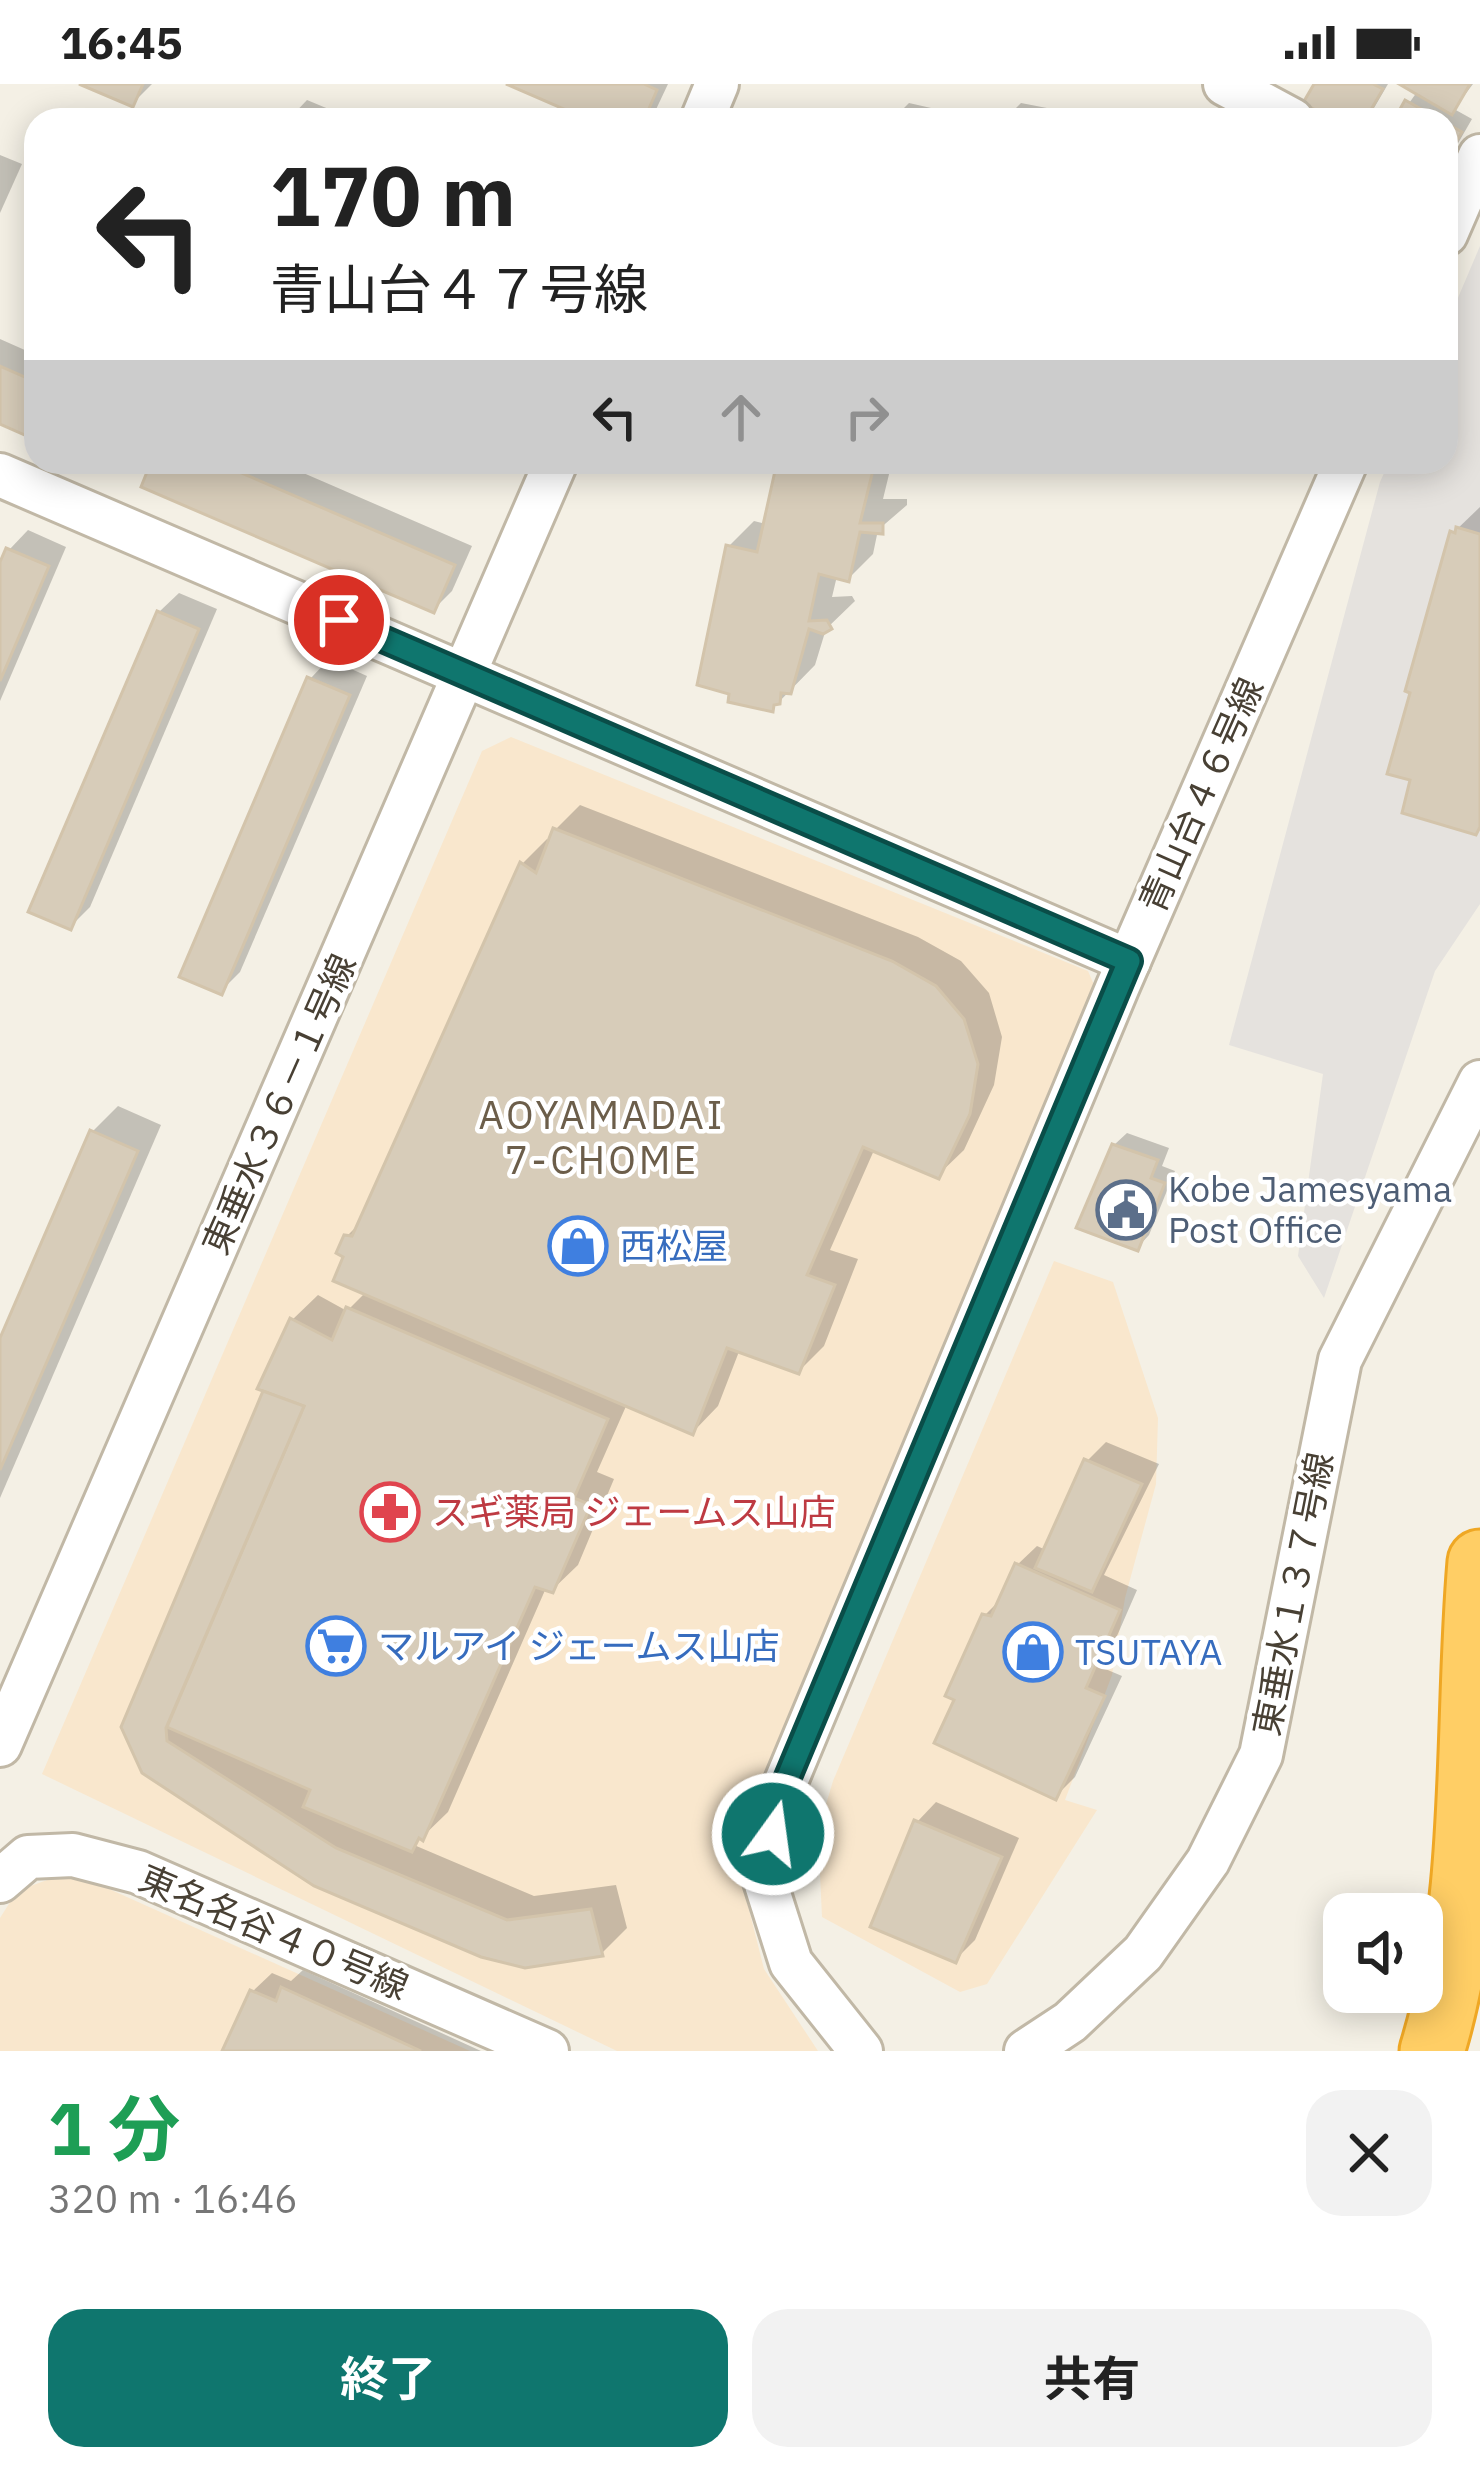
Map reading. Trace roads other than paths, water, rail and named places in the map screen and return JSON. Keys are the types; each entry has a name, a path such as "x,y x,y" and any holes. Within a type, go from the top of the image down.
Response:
{"highway":[{"path":"1432,2051 1456,1971 1466,1896 1480,1562"}],"street":[{"path":"1226,84 1270,108"},
{"path":"1458,200 1480,156"},
{"name":"東垂水３６－１号線","path":"0,1744 551,474"},
{"name":"青山台４６号線","path":"861,2051 791,1963 764,1878 782,1791 1129,961 1341,474"},
{"path":"0,476 1129,961"},
{"name":"東垂水１３７号線","path":"1025,2051 1070,2022 1143,1953 1208,1862 1261,1755 1340,1360 1480,1082"},
{"name":"東名名谷４０号線","path":"0,1881 28,1857 73,1855 138,1872 547,2051"}],"place":[{"name":"Kobe Jamesyama Post Office","path":"1126,1210"},
{"name":"西松屋","path":"578,1246"},
{"name":"スギ薬局 ジェームス山店","path":"390,1512"},
{"name":"マルアイ ジェームス山店","path":"336,1646"},
{"name":"TSUTAYA","path":"1033,1652"}],"district":[{"name":"AOYAMADAI 7-CHOME","path":"602,1138"}]}
